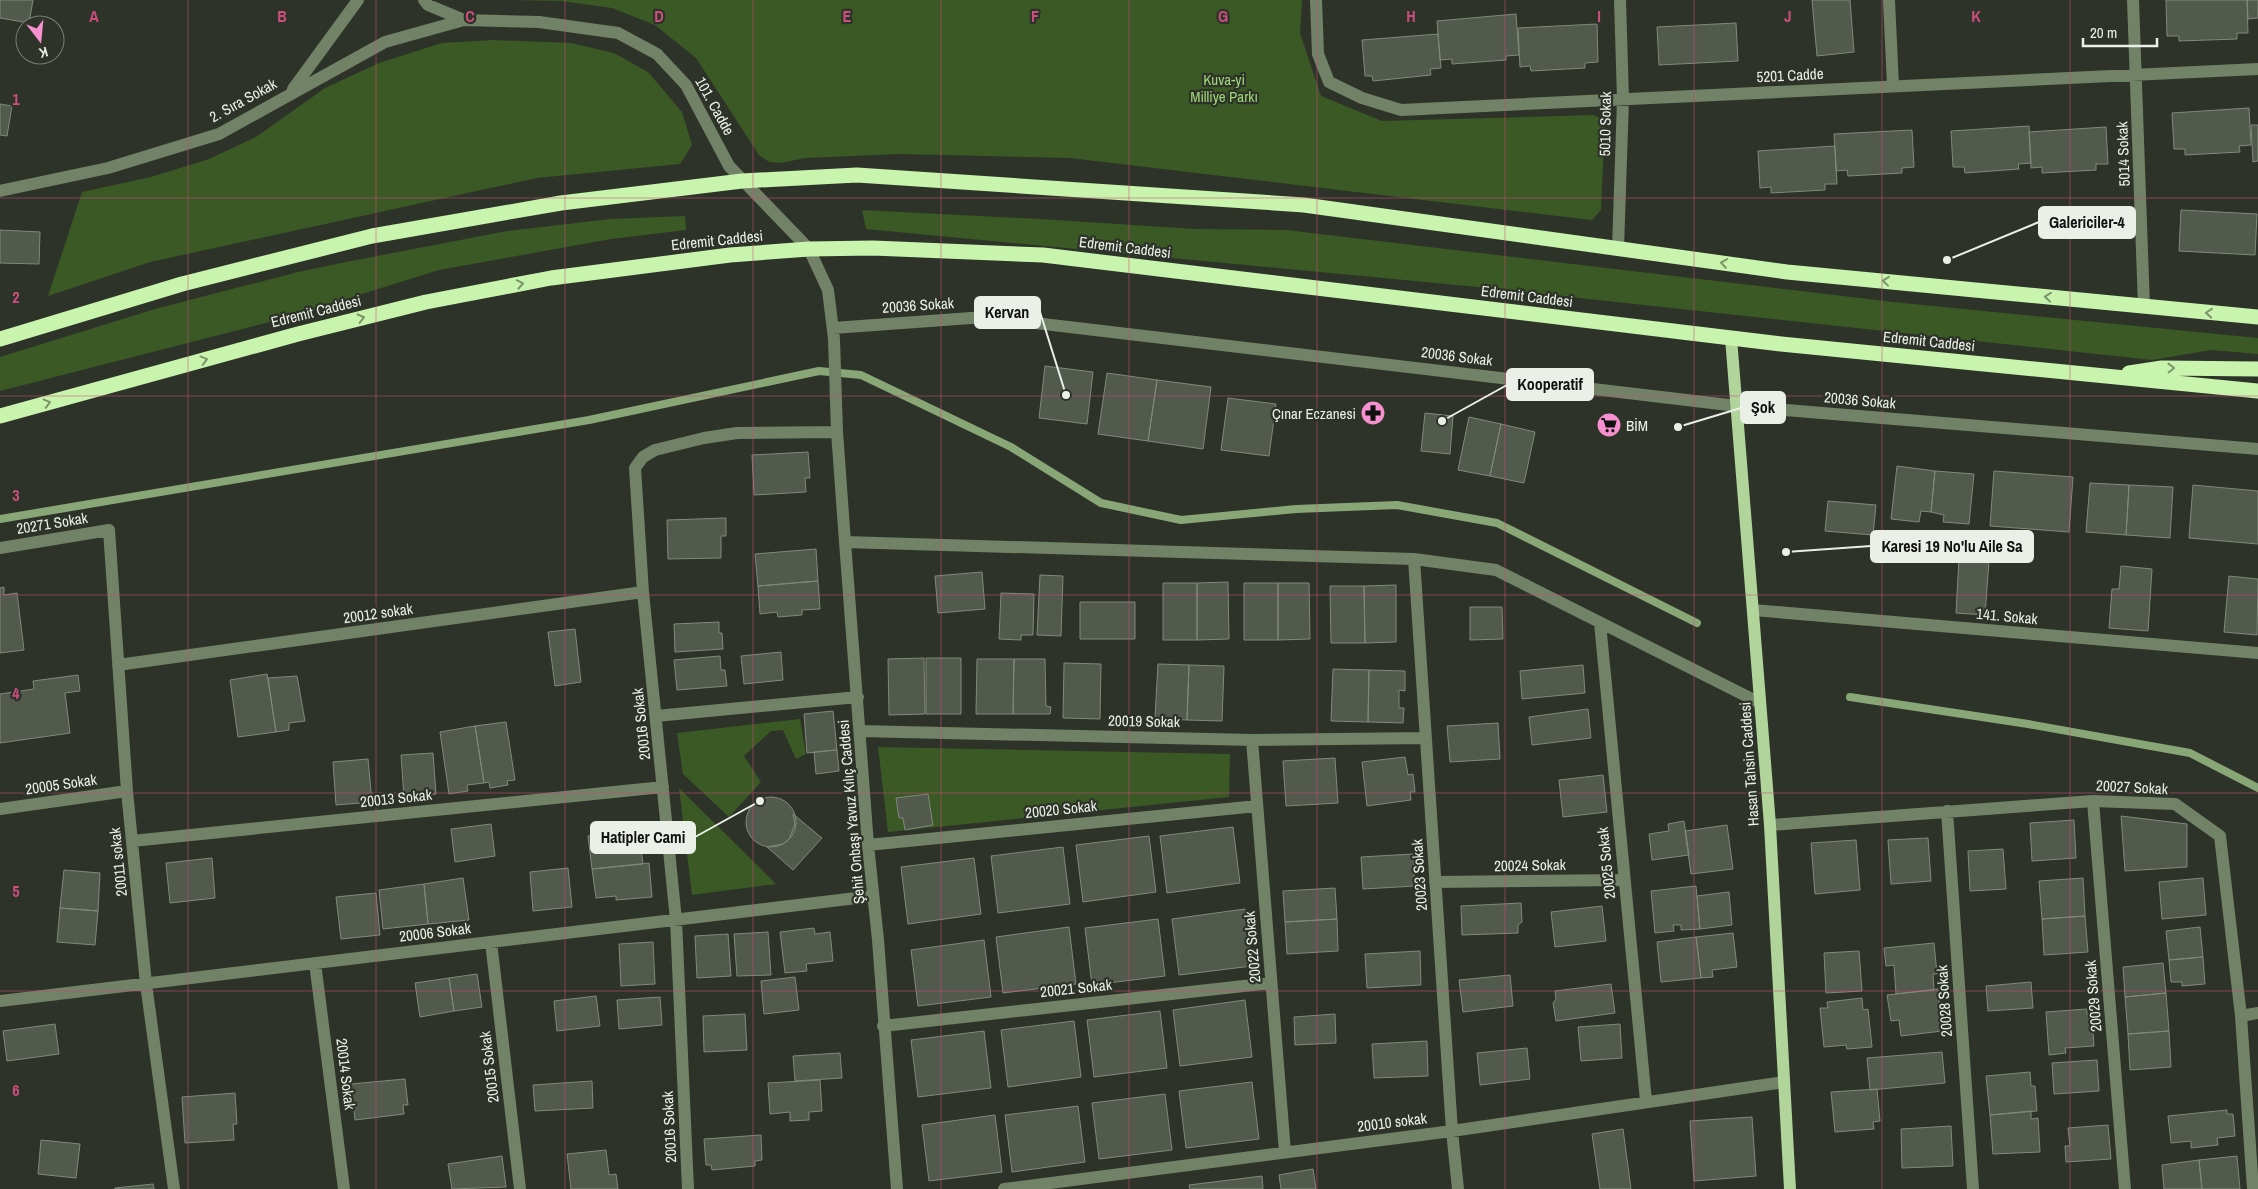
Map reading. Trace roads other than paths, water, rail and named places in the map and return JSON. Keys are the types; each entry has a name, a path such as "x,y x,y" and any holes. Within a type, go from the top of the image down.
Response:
{"highway":[{"path":"0,340 182,284 372,236 561,203 742,181 857,175 1304,205 1787,272 2258,317"},
{"name":"Edremit Caddesi","path":"0,416 288,336 426,302 551,278 730,255 809,249 873,248 1043,255 1732,338 2258,391"},
{"path":"2105,376 2162,368 2258,369"}],"main road":[{"name":"Hasan Tahsin Caddesi","path":"1732,338 1770,825 1790,1189"}],"street":[{"path":"290,93 358,0"},
{"name":"101. Cadde","path":"424,0 428,5 464,20 539,22 618,33 657,54 686,85 729,166 809,249 828,290 834,333"},
{"name":"5201 Cadde","path":"1316,0 1318,54 1329,82 1362,98 1401,110 2258,69"},
{"name":"5010 Sokak","path":"1618,249 1623,99 1620,0"},
{"path":"1889,0 1893,86"},
{"name":"5014 Sokak","path":"2133,0 2144,306"},
{"name":"2. Sıra Sokak","path":"0,191 108,168 219,134 385,42 464,20"},
{"name":"20036 Sokak","path":"834,333 985,317 1737,406 2258,449"},
{"name":"Şehit Onbaşı Yavuz Kılıç Caddesi","path":"834,333 845,542 897,1189"},
{"name":"20016 Sokak","path":"688,1189 676,920 643,592 635,468 643,457 672,445 737,433 838,432"},
{"name":"20271 Sokak","path":"0,548 109,530"},
{"name":"20011 sokak","path":"109,530 132,841 146,984 174,1189"},
{"path":"845,542 1414,559 1496,570 1760,703"},
{"name":"20023 Sokak","path":"1414,559 1452,1131 1458,1189"},
{"name":"20012 sokak","path":"118,665 643,592"},
{"name":"141. Sokak","path":"1753,610 2258,653"},
{"name":"20025 Sokak","path":"1600,623 1646,1101"},
{"path":"656,716 858,697"},
{"name":"20019 Sokak","path":"860,731 1252,740 1426,738"},
{"name":"20022 Sokak","path":"1252,740 1285,1152"},
{"name":"20013 Sokak","path":"132,841 663,787"},
{"name":"20005 Sokak","path":"0,809 128,791"},
{"name":"20027 Sokak","path":"1770,825 2093,800 2174,804 2220,836 2241,1016 2253,1189"},
{"name":"20029 Sokak","path":"2093,800 2125,1189"},
{"name":"20020 Sokak","path":"868,845 1257,806"},
{"name":"20028 Sokak","path":"1947,811 1973,1189"},
{"name":"20024 Sokak","path":"1435,882 1624,880"},
{"name":"20006 Sokak","path":"0,1002 873,896"},
{"name":"20015 Sokak","path":"491,942 520,1189"},
{"name":"20014 Sokak","path":"315,963 344,1189"},
{"name":"20021 Sokak","path":"883,1026 1271,983"},
{"path":"2241,1016 2258,1013"},
{"name":"20010 sokak","path":"1004,1189 1452,1131 1784,1082"}],"waterway":[{"path":"0,519 589,420 819,371 861,375 1011,447 1101,503 1181,520 1296,509 1397,505 1497,523 1697,623"},
{"path":"1850,697 2028,724 2190,753 2258,788"}],"place":[{"name":"Galericiler-4","path":"1947,260"},
{"name":"Kervan","path":"1066,395"},
{"name":"Çınar Eczanesi","path":"1373,413"},
{"name":"Kooperatif","path":"1442,421"},
{"name":"BİM","path":"1609,425"},
{"name":"Şok","path":"1678,427"},
{"name":"Karesi 19 No'lu Aile Sa","path":"1786,552"},
{"name":"Hatipler Cami","path":"760,801"}],"park label":[{"name":"Kuva-yi Milliye Parkı","path":"1224,88"}]}
